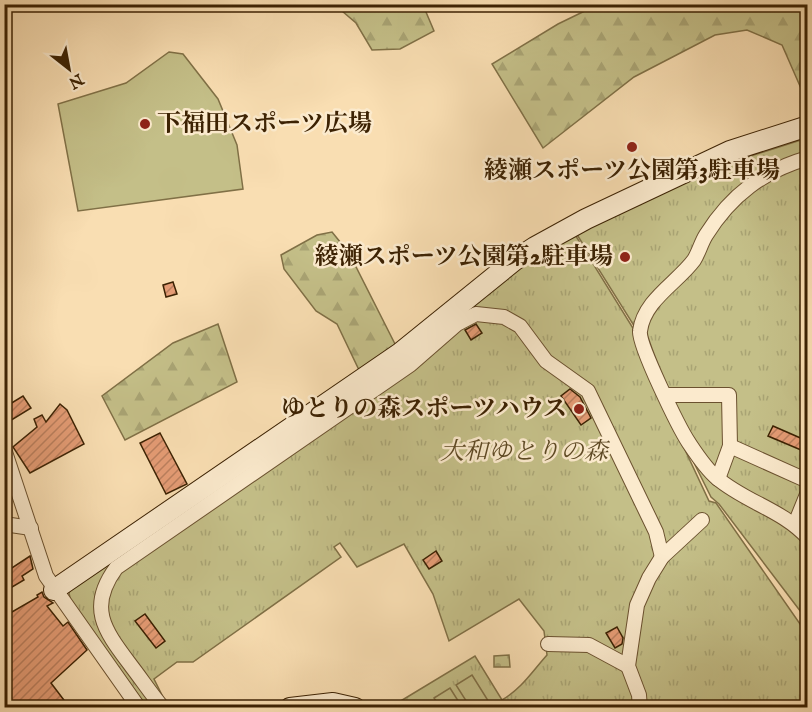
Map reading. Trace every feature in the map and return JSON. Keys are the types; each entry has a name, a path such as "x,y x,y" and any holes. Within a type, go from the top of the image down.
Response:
{"street":[{"path":"54,590 400,353 515,260 536,247 586,219 730,151 807,126"},
{"path":"807,158 781,166 754,180 725,208 705,237 696,258 648,310 640,332 646,353 687,441 718,479 795,524 807,538"},
{"path":"163,708 108,634 102,620 100,604 117,568 410,365 457,324 476,314 504,317 520,326 546,361 588,391 656,532 662,558"},
{"path":"665,394 729,395 730,446 718,479"},
{"path":"730,446 807,481"},
{"path":"4,449 41,565 54,590 139,708"},
{"path":"795,524 807,492"},
{"path":"640,708 639,695 628,666 638,604 649,578 662,558 702,520"},
{"path":"4,524 31,528"},
{"path":"548,644 590,645 628,666"},
{"path":"290,708 333,703 355,708"}],"green space":[{"path":"335,5 423,5 434,31 400,49 372,50 356,23"},
{"path":"597,5 807,5 807,102 782,45 747,30 715,35 634,77 543,148 492,64 558,24"},
{"name":"下福田スポーツ広場","path":"169,52 183,54 218,99 237,145 243,189 78,211 58,104 126,83"},
{"path":"807,138 807,620 719,504 711,497 643,360 638,332 576,233 710,169"},
{"path":"332,232 349,253 396,346 360,372 337,324 316,311 284,269 281,255 317,235"},
{"name":"大和ゆとりの森","path":"574,233 636,333 642,358 709,501 716,503 807,634 807,707 396,707 394,705 475,656 502,700 521,685 547,655 544,631 519,599 449,641 433,594 404,544 357,567 340,543 334,547 341,557 193,662 177,662 154,679 167,705 176,707 147,707 71,603 69,593 72,587 508,273"},
{"path":"218,324 237,382 125,440 102,396 173,343"},
{"path":"509,655 510,667 494,667 494,656"},
{"path":"472,675 492,707 470,707 456,685"},
{"path":"450,688 462,707 440,707 434,698"}],"building":[{"path":"173,282 177,294 166,297 163,285"},
{"path":"476,324 482,333 471,340 465,330"},
{"name":"ゆとりの森スポーツハウス","path":"570,389 580,397 591,418 581,425 561,396"},
{"path":"23,396 31,408 5,424 5,407"},
{"path":"60,404 67,410 84,444 30,473 13,447 37,427 34,419 42,415 46,422"},
{"path":"773,426 805,440 801,450 768,436"},
{"path":"160,433 187,484 166,494 140,443"},
{"path":"436,551 442,561 429,569 423,560"},
{"path":"30,556 33,569 22,576 24,580 7,590 4,573"},
{"path":"42,592 44,597 53,603 47,606 63,626 68,622 87,650 51,683 70,708 51,708 45,701 37,708 4,708 5,616 38,597 37,595"},
{"path":"145,614 165,641 156,648 135,621"},
{"path":"617,627 623,638 622,644 615,648 606,633"}],"place":[{"name":"下福田スポーツ広場","path":"145,124"},
{"name":"綾瀬スポーツ公園第3駐車場","path":"632,147"},
{"name":"綾瀬スポーツ公園第2駐車場","path":"625,257"},
{"name":"ゆとりの森スポーツハウス","path":"579,409"}]}
